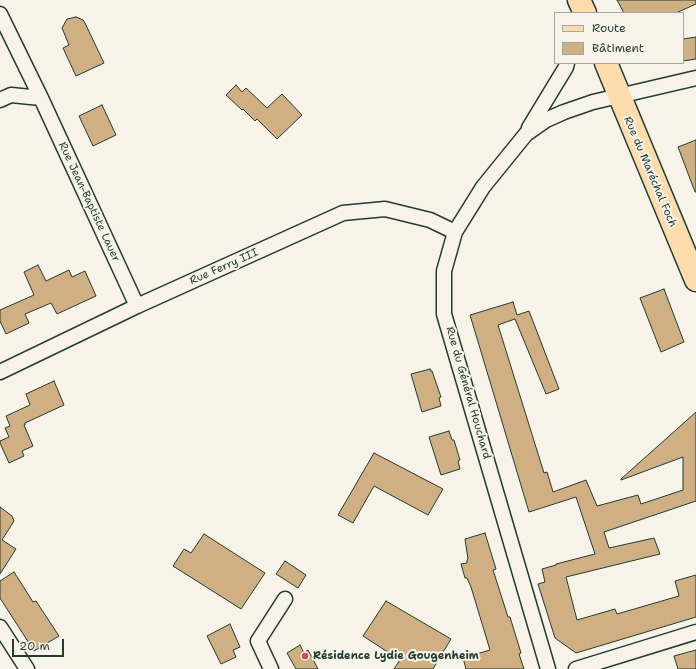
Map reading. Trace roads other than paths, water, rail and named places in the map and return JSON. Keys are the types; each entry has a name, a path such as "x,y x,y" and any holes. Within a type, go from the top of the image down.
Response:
{"main road":[{"name":"Rue du Maréchal Foch","path":"606,64 618,96 696,280"}],"street":[{"name":"Rue Jean-Baptiste Lauer","path":"0,14 41,98 137,306"},
{"name":"Rue du Général Houchard","path":"548,669 444,314 444,271 455,232 483,187 526,134 567,64"},
{"name":"Rue du Général Houchard","path":"526,134 546,120 597,100 696,78"},
{"path":"0,100 11,95 41,98"},
{"name":"Rue Ferry III","path":"0,372 137,306 343,214 386,209 430,220 455,232"},
{"path":"271,669 258,641 285,599"},
{"path":"0,627 27,669"},
{"path":"576,669 696,632"}],"place":[{"name":"Résidence Lydie Gougenheim","path":"305,656"}]}
